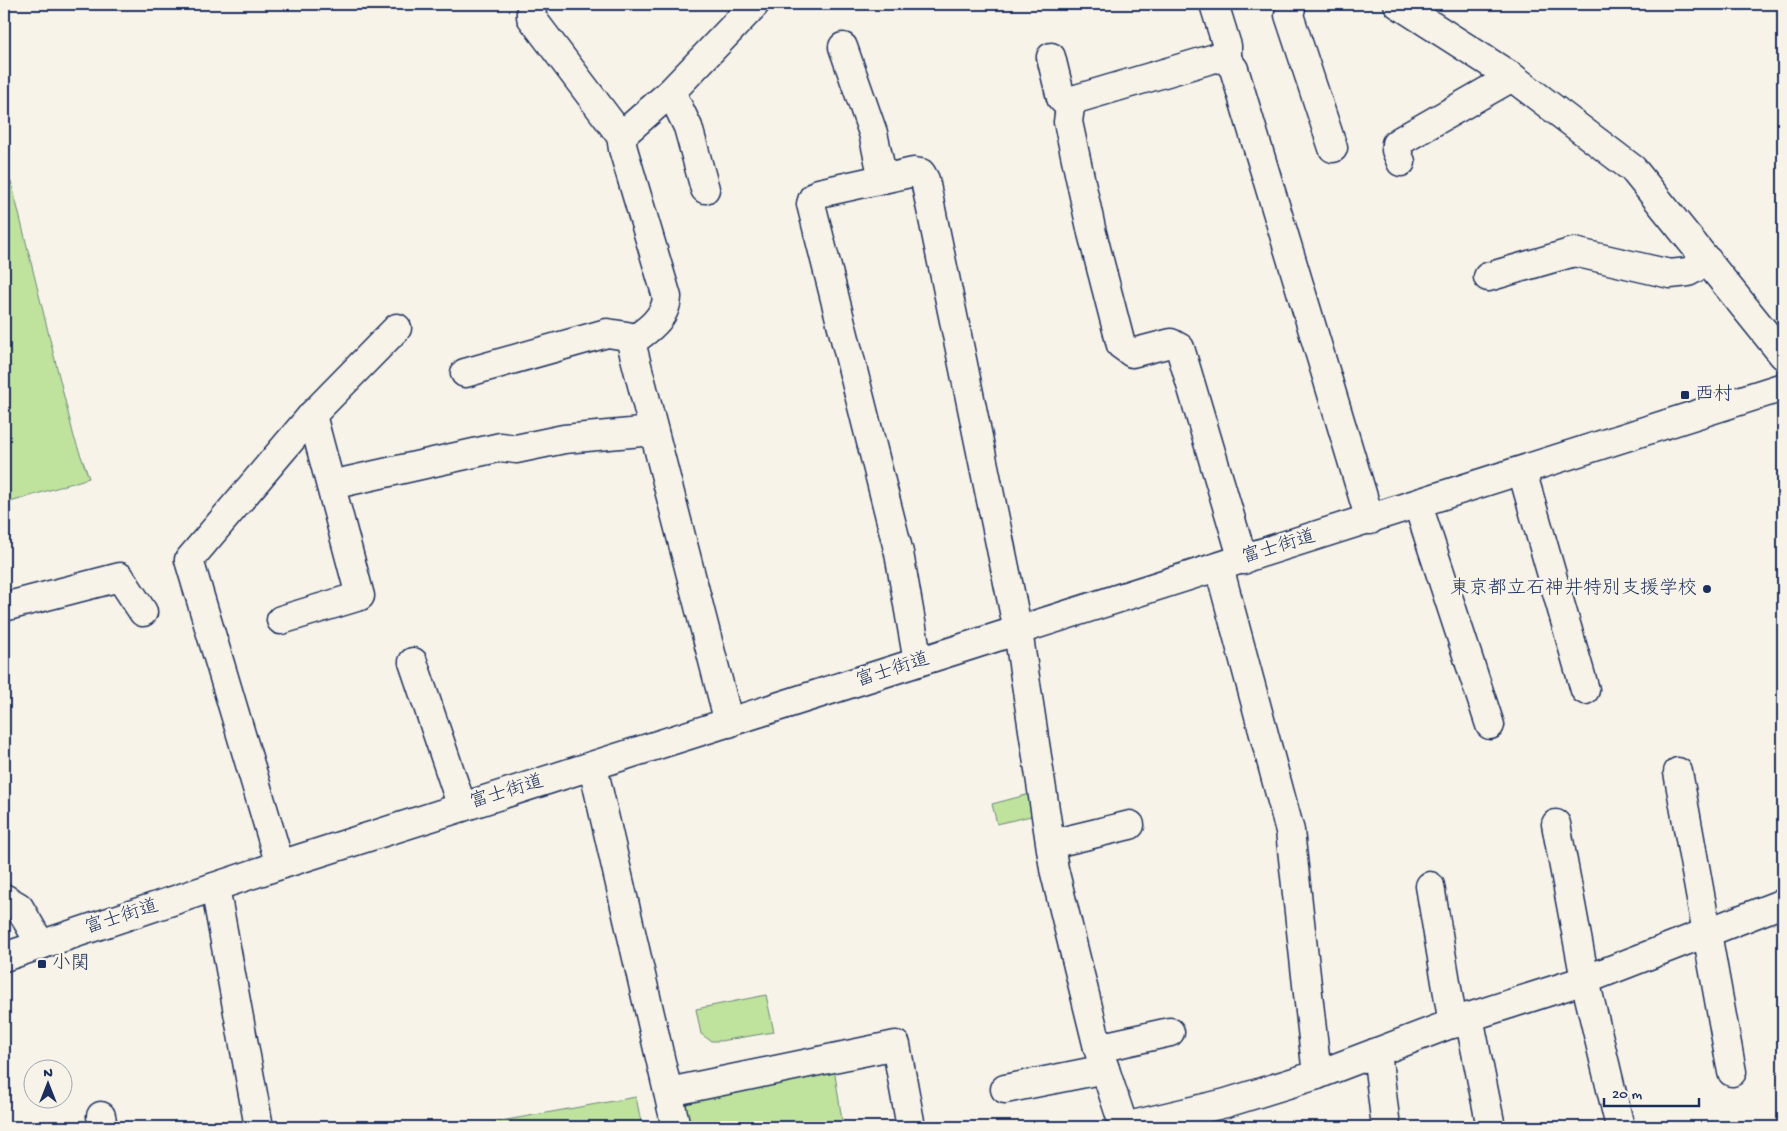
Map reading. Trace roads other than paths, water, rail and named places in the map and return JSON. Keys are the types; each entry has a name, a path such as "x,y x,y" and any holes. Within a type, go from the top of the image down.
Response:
{"street":[{"path":"534,4 530,8 531,17 621,136 623,149 667,297 664,310 652,327 631,342"},
{"path":"621,136 671,92 755,4"},
{"path":"1214,4 1227,46 1227,60 1234,69 1237,78 1370,520"},
{"path":"1292,4 1289,14 1334,148"},
{"path":"1398,4 1512,77 1633,169 1783,356"},
{"path":"843,47 873,133 883,179"},
{"path":"1051,57 1061,98 1070,107"},
{"path":"1227,60 1215,58 1076,99 1070,107 1068,122 1092,233 1121,345 1132,353 1170,343 1180,348 1231,563 1290,831 1317,1075"},
{"path":"1401,162 1396,150 1396,144 1512,77"},
{"path":"671,92 688,127 705,189"},
{"path":"918,662 901,562 811,204 813,198 820,193 914,172 921,173 925,180 1018,631 1054,870 1102,1058 1124,1127 1226,1104 1317,1075 1461,1020 1585,980 1783,903"},
{"path":"1488,278 1574,252 1670,274 1688,272 1708,261"},
{"path":"280,865 189,560 312,415 397,328"},
{"path":"465,373 607,333 627,336 631,342 729,723"},
{"name":"富士街道","path":"4,957 280,865 1418,505 1783,387"},
{"path":"281,620 360,596 312,415"},
{"path":"331,485 501,447 516,449 564,439 653,431"},
{"path":"1522,471 1585,690"},
{"path":"1418,505 1490,725"},
{"path":"4,607 120,577 142,612"},
{"path":"414,662 462,807"},
{"path":"593,767 676,1127"},
{"path":"1678,772 1732,1072"},
{"path":"1556,824 1585,980 1620,1127"},
{"path":"1050,844 1130,825"},
{"path":"1430,886 1461,1020 1491,1127"},
{"path":"215,887 259,1127"},
{"path":"4,898 19,907 41,945"},
{"path":"1005,1089 1102,1058 1170,1032"},
{"path":"669,1092 896,1045 911,1127"},
{"path":"1377,1052 1386,1127"}],"place":[{"name":"西村","path":"1685,395"},
{"name":"東京都立石神井特別支援学校","path":"1707,589"},
{"name":"小関","path":"42,964"}]}
